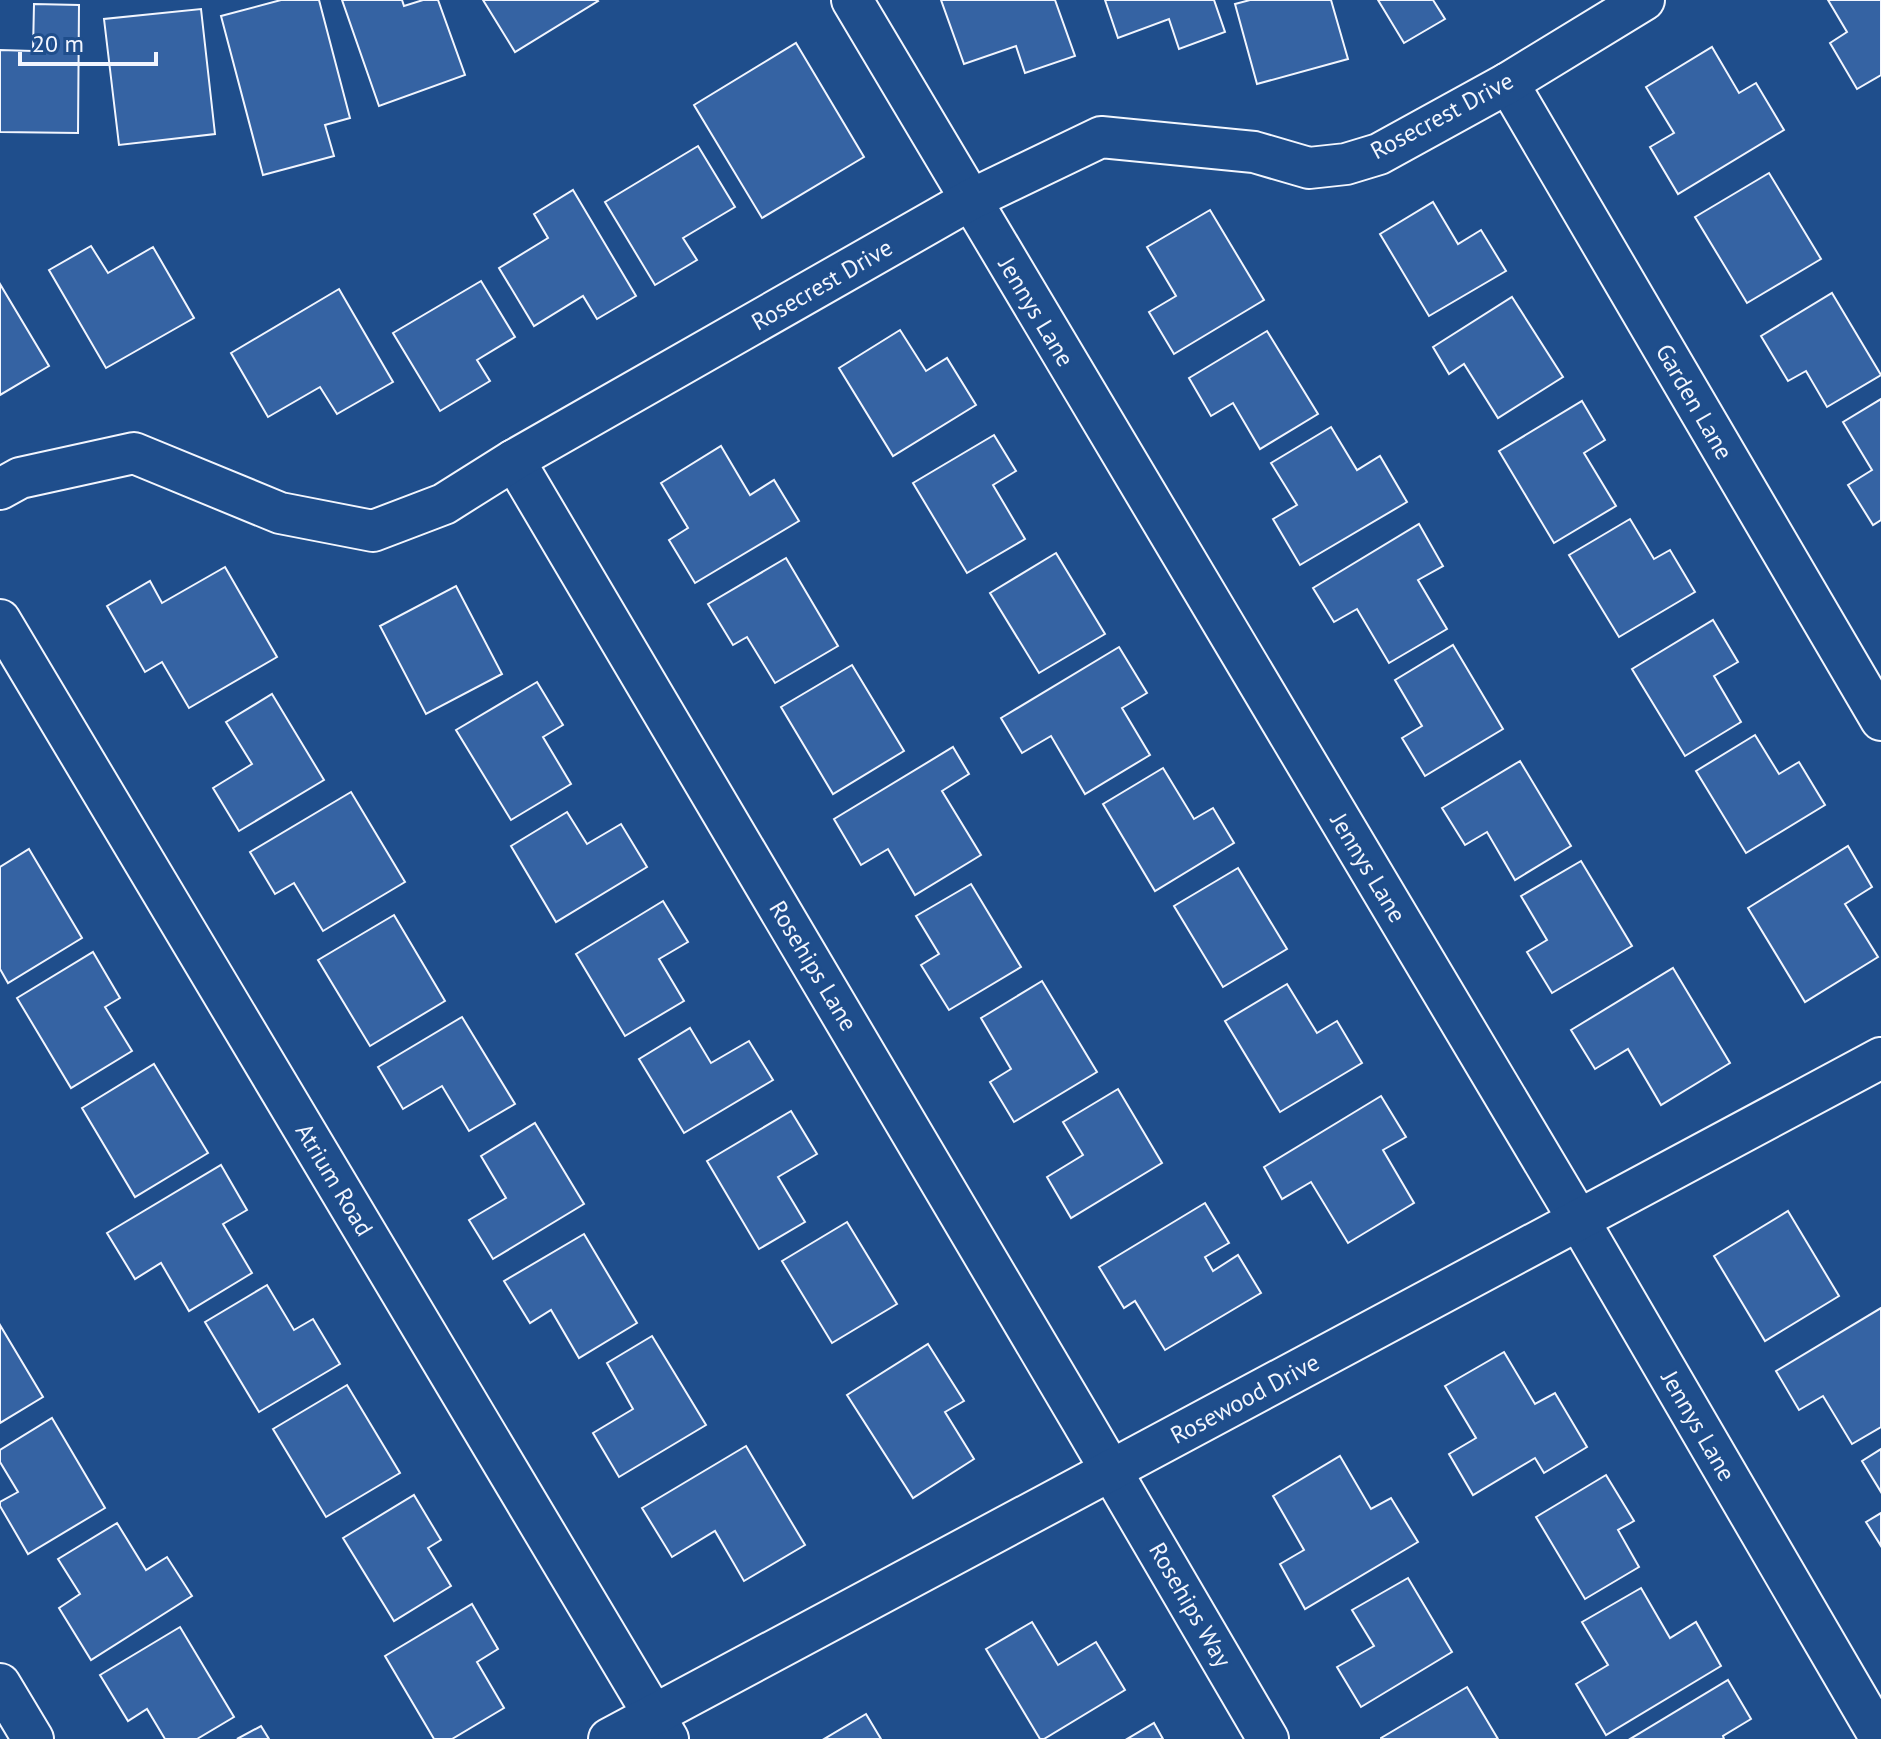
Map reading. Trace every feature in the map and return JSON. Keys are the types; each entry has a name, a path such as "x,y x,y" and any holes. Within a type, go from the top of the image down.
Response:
{"street":[{"name":"Jennys Lane","path":"852,0 1578,1219 1881,1739"},
{"name":"Rosecrest Drive","path":"0,489 20,478 134,453 280,513 373,531 444,504 514,460 970,200 1101,137 1254,152 1309,168 1346,164 1379,154 1508,83 1644,0"},
{"name":"Garden Lane","path":"1508,83 1881,720"},
{"name":"Rosehips Lane","path":"514,460 1111,1471"},
{"name":"Atrium Road","path":"0,620 661,1727"},
{"name":"Rosewood Drive","path":"609,1739 661,1727 1111,1471 1881,1058"},
{"name":"Rosehips Way","path":"1111,1471 1268,1739"},
{"path":"0,1684 33,1739"}],"building":[{"path":"281,0 319,0 350,118 325,125 334,156 263,175 221,16"},
{"path":"342,0 402,0 404,6 423,0 438,0 465,75 379,106"},
{"path":"483,0 597,0 598,1 515,52"},
{"path":"941,0 1055,0 1075,56 1025,73 1016,46 964,64"},
{"path":"1105,0 1214,0 1225,32 1179,49 1169,19 1118,38"},
{"path":"1250,0 1331,0 1348,59 1257,84 1235,4"},
{"path":"1378,0 1433,0 1445,19 1404,43"},
{"path":"1828,0 1881,0 1881,75 1857,89 1830,43 1847,32"},
{"path":"34,4 79,5 78,133 0,132 0,50 33,51"},
{"path":"201,9 215,134 119,145 104,19"},
{"path":"796,43 864,157 762,218 694,105"},
{"path":"1712,47 1739,93 1756,83 1784,130 1678,194 1650,147 1674,133 1646,87"},
{"path":"698,146 735,207 683,238 697,260 655,285 605,202"},
{"path":"1769,173 1821,259 1747,303 1695,217"},
{"path":"573,190 636,296 597,319 583,296 534,326 499,268 548,238 534,214"},
{"path":"1433,202 1458,244 1481,230 1506,271 1429,316 1380,234"},
{"path":"1210,210 1264,300 1174,354 1149,312 1176,296 1147,247"},
{"path":"91,246 108,273 153,247 194,318 106,368 49,270"},
{"path":"481,281 515,337 477,360 490,381 440,411 393,333"},
{"path":"0,284 49,366 0,395"},
{"path":"339,289 393,382 337,414 320,387 268,417 231,353"},
{"path":"1832,293 1881,375 1827,407 1806,371 1788,381 1761,336"},
{"path":"1512,297 1563,377 1498,418 1464,364 1449,374 1433,347"},
{"path":"900,330 926,371 947,358 976,405 893,456 839,368"},
{"path":"1267,331 1318,414 1260,449 1233,403 1211,416 1189,378"},
{"path":"1881,399 1881,520 1873,525 1848,485 1872,470 1843,422"},
{"path":"1582,401 1605,440 1584,453 1616,506 1554,543 1499,451"},
{"path":"1331,427 1357,470 1380,456 1407,502 1300,565 1273,519 1297,505 1271,463"},
{"path":"994,435 1016,471 993,485 1025,539 967,573 913,483"},
{"path":"721,446 750,495 774,480 799,521 695,583 669,540 688,528 661,483"},
{"path":"1630,519 1654,559 1670,550 1695,592 1619,637 1569,555"},
{"path":"1419,524 1443,566 1418,580 1447,629 1389,663 1357,609 1334,622 1313,588"},
{"path":"1056,553 1105,634 1039,673 990,593"},
{"path":"786,558 838,646 775,683 747,637 733,645 708,604"},
{"path":"225,567 277,657 189,708 162,662 145,672 107,606 150,581 162,603"},
{"path":"456,586 502,674 426,714 380,626"},
{"path":"1713,620 1738,662 1714,676 1741,722 1685,756 1632,669"},
{"path":"1453,645 1503,729 1425,776 1402,738 1422,726 1395,680"},
{"path":"1119,647 1147,693 1122,708 1150,755 1085,794 1051,736 1022,753 1001,718"},
{"path":"852,665 904,751 833,794 781,707"},
{"path":"537,682 563,725 543,737 571,784 511,820 456,730"},
{"path":"272,694 324,780 239,831 213,788 252,764 226,722"},
{"path":"1755,735 1779,774 1799,762 1825,805 1746,853 1696,771"},
{"path":"953,747 969,774 942,791 981,855 915,895 888,849 861,865 834,819"},
{"path":"1520,761 1571,846 1515,880 1487,832 1465,845 1442,808"},
{"path":"1163,768 1194,819 1213,808 1234,843 1155,891 1103,804"},
{"path":"351,792 405,882 323,931 294,883 275,894 250,852"},
{"path":"567,812 587,844 621,824 647,867 556,922 511,846"},
{"path":"1848,846 1872,887 1845,904 1878,957 1805,1002 1748,908"},
{"path":"29,849 82,938 8,983 0,969 0,867"},
{"path":"1581,861 1632,946 1552,993 1527,952 1547,940 1521,896"},
{"path":"1238,868 1287,949 1223,987 1174,906"},
{"path":"971,884 1021,967 949,1010 921,965 939,954 916,916"},
{"path":"663,901 688,942 659,959 684,1001 625,1036 576,954"},
{"path":"394,915 445,1001 370,1046 318,960"},
{"path":"93,952 120,998 105,1007 132,1051 71,1088 17,998"},
{"path":"1673,968 1730,1063 1661,1105 1628,1049 1595,1069 1571,1030"},
{"path":"1042,981 1097,1072 1014,1122 990,1082 1011,1069 981,1018"},
{"path":"1287,984 1317,1033 1337,1021 1362,1063 1280,1112 1225,1021"},
{"path":"462,1017 515,1104 469,1131 442,1086 403,1109 378,1067"},
{"path":"690,1028 711,1063 749,1041 773,1080 684,1133 639,1059"},
{"path":"154,1064 208,1153 135,1197 82,1108"},
{"path":"1118,1089 1162,1163 1071,1218 1047,1177 1083,1155 1063,1122"},
{"path":"1381,1096 1406,1137 1383,1150 1414,1203 1348,1243 1311,1182 1282,1199 1264,1167"},
{"path":"791,1111 817,1154 778,1177 805,1222 759,1249 707,1161"},
{"path":"535,1123 584,1204 493,1259 469,1220 506,1198 481,1156"},
{"path":"221,1165 247,1210 223,1224 252,1273 189,1311 161,1263 135,1279 107,1233"},
{"path":"1205,1203 1229,1243 1205,1257 1213,1271 1238,1255 1261,1293 1165,1350 1135,1301 1124,1308 1099,1267"},
{"path":"1788,1211 1839,1296 1765,1341 1714,1256"},
{"path":"847,1222 897,1304 832,1343 782,1261"},
{"path":"584,1234 637,1323 579,1358 551,1310 530,1323 504,1281"},
{"path":"267,1285 294,1330 313,1319 340,1364 259,1412 205,1322"},
{"path":"1881,1308 1881,1427 1852,1444 1823,1396 1799,1410 1776,1371"},
{"path":"0,1325 43,1397 0,1423"},
{"path":"652,1336 706,1425 619,1477 593,1433 633,1409 607,1363"},
{"path":"928,1344 964,1401 945,1412 974,1459 913,1498 847,1395"},
{"path":"1504,1352 1535,1404 1555,1393 1587,1447 1544,1473 1535,1458 1473,1495 1449,1454 1476,1438 1445,1386"},
{"path":"347,1385 400,1473 326,1517 273,1429"},
{"path":"52,1418 105,1508 28,1554 0,1506 0,1502 18,1492 0,1462 0,1450"},
{"path":"746,1446 805,1545 744,1581 715,1531 672,1557 642,1508"},
{"path":"1881,1449 1881,1492 1862,1461"},
{"path":"1340,1456 1371,1509 1391,1498 1418,1542 1305,1609 1280,1564 1304,1550 1273,1496"},
{"path":"1606,1475 1634,1521 1618,1530 1639,1567 1585,1599 1536,1517"},
{"path":"414,1495 441,1540 428,1548 451,1586 394,1621 343,1538"},
{"path":"1881,1513 1881,1546 1866,1522"},
{"path":"117,1523 146,1570 167,1557 192,1596 91,1660 59,1608 80,1594 58,1559"},
{"path":"1408,1578 1452,1652 1361,1707 1337,1667 1374,1646 1352,1610"},
{"path":"1641,1588 1670,1638 1696,1622 1721,1666 1606,1735 1576,1684 1608,1665 1582,1622"},
{"path":"472,1604 498,1649 477,1662 504,1708 452,1739 434,1739 385,1656"},
{"path":"1032,1622 1058,1665 1096,1642 1125,1690 1044,1739 1040,1739 986,1649"},
{"path":"180,1627 234,1717 197,1739 165,1739 147,1709 128,1721 100,1675"},
{"path":"1728,1680 1751,1719 1723,1736 1724,1739 1630,1739"},
{"path":"1467,1687 1498,1739 1381,1739 1381,1738"},
{"path":"866,1714 881,1739 824,1739"},
{"path":"1154,1723 1163,1739 1127,1739"},
{"path":"261,1726 269,1739 237,1739"}]}
